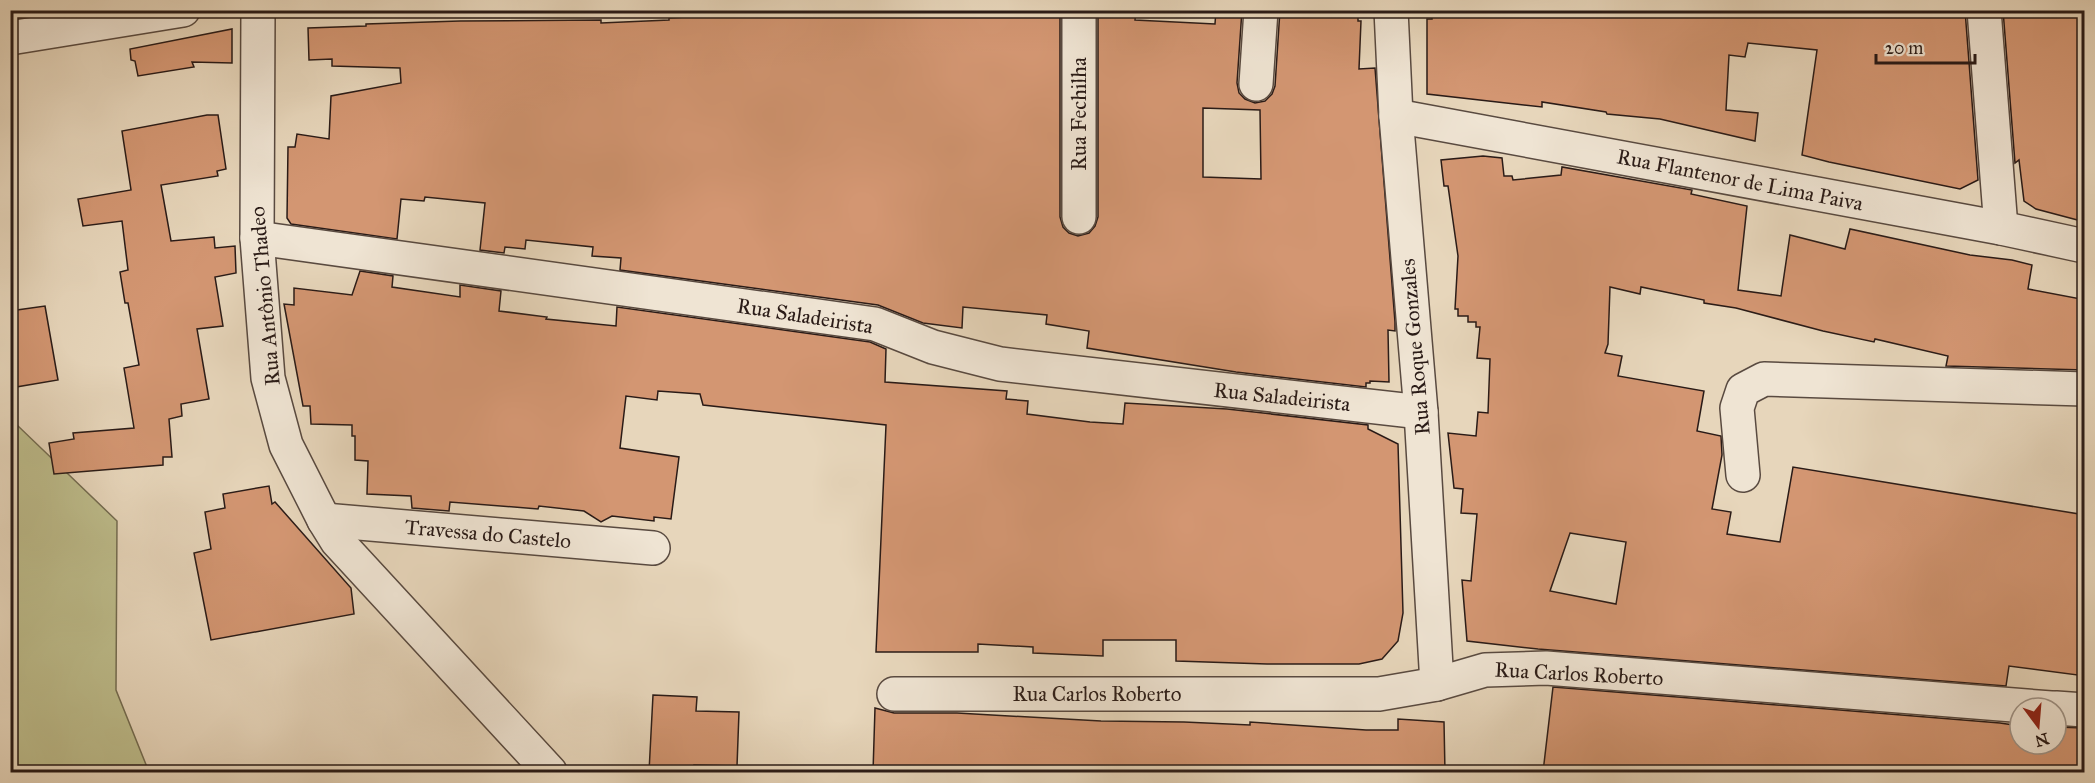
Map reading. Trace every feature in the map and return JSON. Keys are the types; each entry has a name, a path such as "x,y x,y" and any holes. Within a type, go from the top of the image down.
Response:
{"street":[{"path":"10,38 183,10"},
{"name":"Rua Antônio Thadeo","path":"258,10 257,238 268,378 286,445 324,520 338,541 550,772"},
{"name":"Rua Fechilha","path":"1079,10 1079,217"},
{"path":"1256,84 1261,10"},
{"name":"Rua Roque Gonzales","path":"1391,10 1396,116 1421,412 1437,684"},
{"path":"1984,10 2001,228"},
{"name":"Rua Flantenor de Lima Paiva","path":"1396,116 2001,228 2085,246"},
{"name":"Rua Saladeirista","path":"257,238 875,324 933,347 1000,364 1421,412"},
{"path":"1743,475 1737,408 1743,390 1764,379 2085,389"},
{"name":"Travessa do Castelo","path":"324,520 653,548"},
{"name":"Rua Carlos Roberto","path":"894,694 1379,694 1437,684 1485,670 1546,668 2008,705"},
{"path":"2068,709 2085,711"}],"shaded area":[{"path":"10,421 16,424 117,521 116,690 149,772 11,772"}],"building":[{"path":"830,10 1060,10 1060,217 1063,227 1069,233 1078,236 1089,233 1098,217 1098,10 1136,10 1135,20 1215,24 1216,10 1242,10 1237,83 1239,93 1245,99 1255,103 1265,101 1272,94 1275,86 1280,10 1358,10 1358,21 1361,21 1359,69 1375,68 1395,322 1395,331 1388,330 1389,382 1370,381 1366,383 1366,387 1236,372 1087,348 1089,331 1046,324 1047,315 963,307 962,328 923,323 878,305 620,270 621,258 592,256 593,247 526,240 525,249 505,247 504,253 480,250 485,203 425,197 424,201 401,199 397,239 291,224 287,218 288,147 295,147 297,134 329,139 331,96 401,83 400,68 332,66 332,59 309,60 308,28 460,21 601,20 601,23 669,20 669,18 704,16 704,14 775,12 774,14","holes":["1203,108 1260,110 1261,179 1203,177"]},
{"path":"1432,10 1965,10 1978,180 1960,189 1802,155 1817,50 1748,43 1745,57 1729,55 1726,110 1758,113 1755,141 1660,119 1607,114 1542,102 1542,107 1427,94 1427,19 1432,19"},
{"path":"2003,10 2085,10 2085,222 2036,209 2024,201 2019,160 2015,163"},
{"path":"232,29 232,63 192,62 194,67 138,76 135,61 131,60 130,49"},
{"path":"207,115 218,115 226,169 217,171 218,176 161,185 171,241 214,237 215,248 235,246 236,273 215,277 223,326 197,329 209,399 181,404 182,416 169,419 172,457 163,457 163,465 54,474 49,443 74,439 73,433 134,428 124,368 139,365 120,272 128,270 122,221 83,226 78,199 131,190 122,131"},
{"path":"1483,156 1502,158 1504,176 1512,176 1513,180 1561,175 1562,167 1692,190 1691,194 1747,206 1738,290 1781,296 1790,235 1845,249 1850,229 1970,255 2032,265 2028,289 2081,299 2080,302 2085,303 2085,370 1946,366 1948,356 1875,339 1874,342 1823,331 1736,308 1704,303 1704,300 1641,287 1640,294 1610,287 1608,344 1605,353 1622,356 1618,376 1704,391 1697,431 1721,436 1722,455 1712,509 1731,512 1727,534 1780,542 1793,467 2085,515 2085,676 2009,666 2006,686 1538,649 1467,641 1462,580 1471,581 1477,514 1461,513 1463,489 1454,488 1448,433 1476,436 1478,412 1488,413 1490,359 1477,358 1480,327 1476,327 1476,322 1468,322 1468,316 1458,316 1458,309 1455,309 1458,256 1448,186 1444,186 1441,160","holes":["1570,533 1626,542 1616,604 1550,591"]},
{"path":"360,271 393,276 392,287 460,297 460,285 501,291 499,311 547,317 546,319 616,326 617,307 870,342 886,349 885,382 1007,391 1006,399 1028,401 1027,414 1123,424 1125,403 1227,409 1368,425 1368,429 1398,444 1403,613 1398,641 1382,659 1359,664 1176,661 1176,640 1103,640 1103,656 1033,653 1033,647 978,644 978,652 876,652 886,425 703,405 700,394 658,391 657,400 626,396 620,448 679,457 671,519 654,517 654,521 612,516 601,522 584,511 539,506 538,509 450,502 449,511 412,508 411,496 367,494 368,461 355,460 355,436 352,436 352,425 311,424 310,406 303,406 284,304 294,305 294,288 352,295"},
{"path":"45,306 58,380 10,388 10,311"},
{"path":"269,486 272,504 275,502 351,588 354,614 211,640 194,553 211,549 205,512 225,508 223,494"},
{"path":"1553,687 2008,724 2008,756 2068,756 2068,727 2085,728 2085,772 1543,772"},
{"path":"653,695 697,697 696,711 739,712 737,766 694,765 694,772 649,772"},
{"path":"875,708 894,713 957,713 1101,721 1250,725 1250,722 1366,730 1398,730 1398,719 1444,722 1445,772 873,772"}]}
